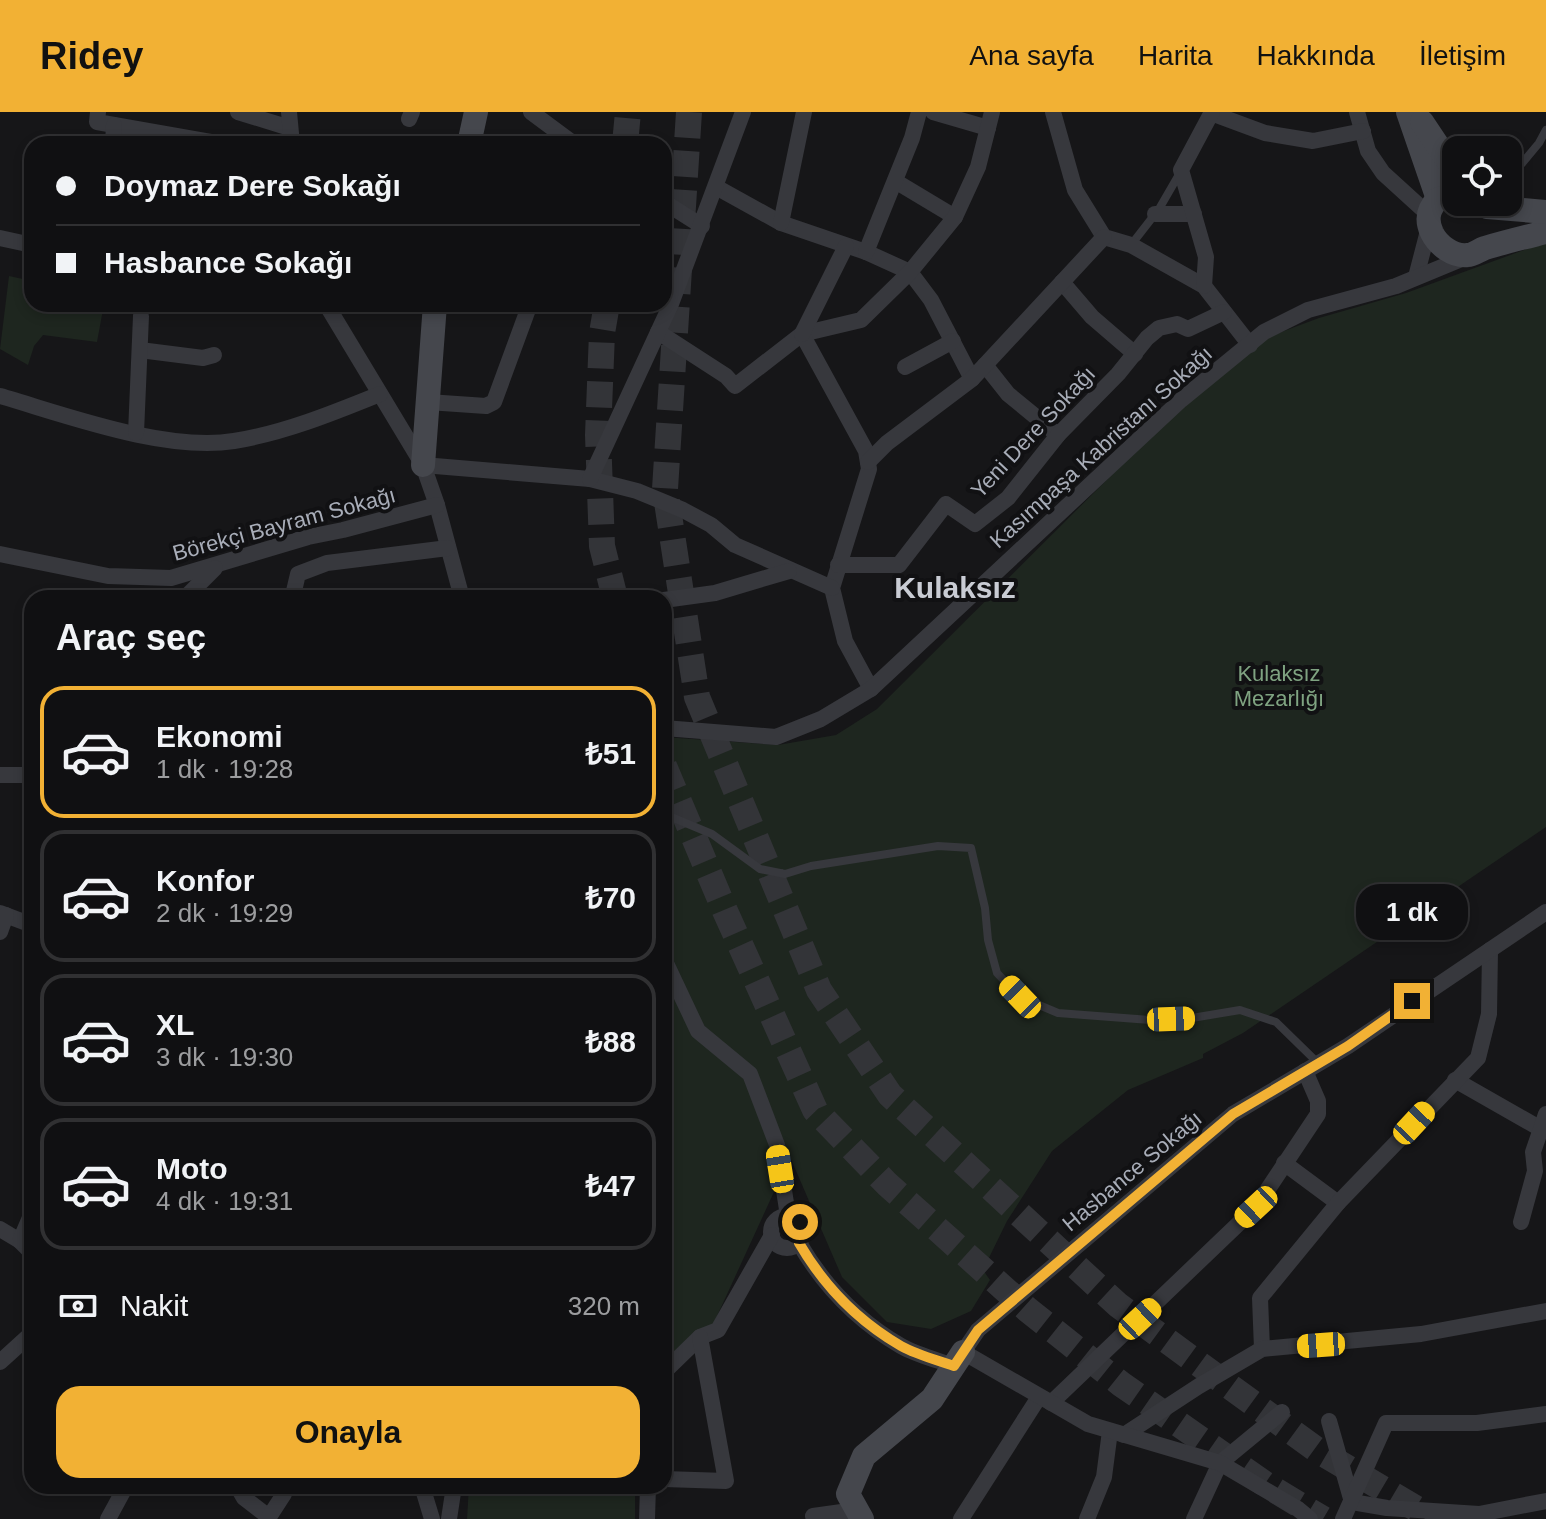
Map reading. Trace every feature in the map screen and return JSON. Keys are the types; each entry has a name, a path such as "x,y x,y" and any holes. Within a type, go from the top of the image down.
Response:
{"street":[{"path":"98,112 97,122 114,125 139,136"},
{"path":"238,112 290,128"},
{"path":"471,136 476,112"},
{"path":"531,112 563,136"},
{"path":"672,298 743,112"},
{"path":"781,223 804,112"},
{"path":"866,252 919,112"},
{"path":"658,332 726,376 735,386 802,334 861,320 910,272 955,217 978,167 990,120 933,112"},
{"path":"1053,112 1075,190 1104,237 1131,245 1204,286 1250,345"},
{"path":"1204,286 1206,257 1181,170 1212,112 1265,133 1313,141 1363,131"},
{"path":"1357,112 1368,151 1383,173 1438,208"},
{"path":"1408,112 1438,208 1434,238 1443,247 1476,252 1546,232"},
{"path":"1415,112 1442,152"},
{"path":"113,136 114,125"},
{"path":"895,181 955,217"},
{"path":"716,187 781,223 866,252 910,272 931,300 972,379"},
{"path":"672,207 702,226"},
{"path":"1416,277 1438,208"},
{"path":"1522,209 1546,212"},
{"path":"1155,214 1194,214"},
{"path":"1476,252 1489,235 1489,216"},
{"path":"868,462 887,443 972,379 1104,237"},
{"path":"0,238 24,243"},
{"path":"802,334 846,246"},
{"name":"Kasımpaşa Kabristanı Sokağı","path":"672,729 776,737 821,719 871,689 1181,400 1264,332 1308,310 1396,286 1476,252"},
{"path":"1062,282 1092,317 1135,354"},
{"path":"331,312 423,465 460,590"},
{"path":"423,465 434,312"},
{"path":"400,426 427,409 486,406 494,402 527,312"},
{"path":"590,479 666,312"},
{"name":"Yeni Dere Sokağı","path":"838,565 899,565 946,504 975,524 1008,498 1058,435 1147,338 1159,328 1177,324 1188,329 1224,312"},
{"path":"136,433 141,316"},
{"path":"802,334 866,451 869,469 832,588 845,641 871,689"},
{"path":"905,367 953,341"},
{"path":"140,350 203,358 214,355"},
{"path":"985,365 1008,394 1058,435"},
{"path":"0,396 136,433 193,441 232,441 321,417 380,394"},
{"path":"423,465 590,479 637,491 711,525 735,545 832,588"},
{"name":"Börekçi Bayram Sokağı","path":"0,554 108,576 171,578 308,537 437,505"},
{"path":"294,590 298,574 327,563 448,548"},
{"path":"193,590 217,566"},
{"path":"672,599 715,593 789,571"},
{"path":"0,775 24,775"},
{"name":"Hasbance Sokağı","path":"959,1359 978,1330 1233,1114 1311,1068 1546,912"},
{"path":"0,932 3,914 24,922"},
{"path":"1262,1349 1260,1298 1338,1203 1478,1058 1489,1014 1490,950"},
{"path":"672,976 698,1031 750,1074 777,1145 788,1216"},
{"path":"961,1519 1045,1400 1256,1207 1318,1114 1311,1068"},
{"path":"1455,1080 1543,1121 1533,1152 1541,1177 1521,1222"},
{"path":"1284,1163 1338,1203"},
{"path":"672,1364 700,1337 718,1330 772,1235 776,1220 788,1216 798,1220 804,1233 799,1243 785,1248 774,1241 772,1235"},
{"path":"0,1229 24,1246"},
{"path":"799,1243 848,1308 902,1347 959,1359 1088,1424 1220,1463 1310,1519"},
{"path":"1087,1519 1117,1433 1262,1349 1421,1334 1546,1311"},
{"path":"672,1479 726,1481 700,1337"},
{"path":"0,1362 24,1340"},
{"path":"813,1516 859,1514 848,1494 864,1456 932,1399 959,1359"},
{"path":"1194,1519 1220,1463 1282,1412"},
{"path":"1343,1519 1386,1423 1477,1423 1546,1414"},
{"path":"1329,1421 1352,1502"},
{"path":"108,1519 122,1494"},
{"path":"242,1494 269,1518 284,1494"},
{"path":"424,1494 432,1519"},
{"path":"449,1519 453,1494"},
{"path":"647,1519 648,1494"},
{"path":"1352,1502 1387,1508 1479,1514 1546,1501"}],"lane":[{"path":"1522,164 1542,142 1546,130"},
{"path":"1131,245 1155,214 1181,170"},
{"path":"672,817 712,834 760,869 785,874 811,866 938,846 971,848 997,973 1020,997 1058,1013 1150,1020 1192,1018 1240,1010 1276,1022 1311,1068"}],"green space":[{"name":"Kulaksız Mezarlığı","path":"1546,242 1546,827 1243,1033 1203,1054 1203,1058 1128,1090 1052,1151 1007,1221 983,1270 990,1280 971,1311 931,1329 887,1322 842,1277 790,1157 712,1327 672,1354 672,738 778,745 836,735 877,709 1184,403 1265,338 1319,318 1406,293"},
{"path":"9,276 24,279 24,312 103,312 97,342 43,335 34,346 28,365 0,349"},
{"path":"469,1494 635,1494 635,1519 467,1519"}],"tunnel":[{"path":"626,136 628,112"},
{"path":"689,112 665,489 697,697 819,990 890,1095 1118,1305 1317,1450 1434,1519"},
{"path":"606,312 598,435 602,546 613,590"},
{"path":"672,785 815,1110 887,1184 1028,1310 1121,1384 1268,1486 1323,1519"}],"district":[{"name":"Kulaksız","path":"955,587"}],"route":[{"path":"800,1222 804,1233 799,1243 848,1308 902,1347 954,1366 978,1330 1233,1114 1348,1046 1412,1001"}]}
